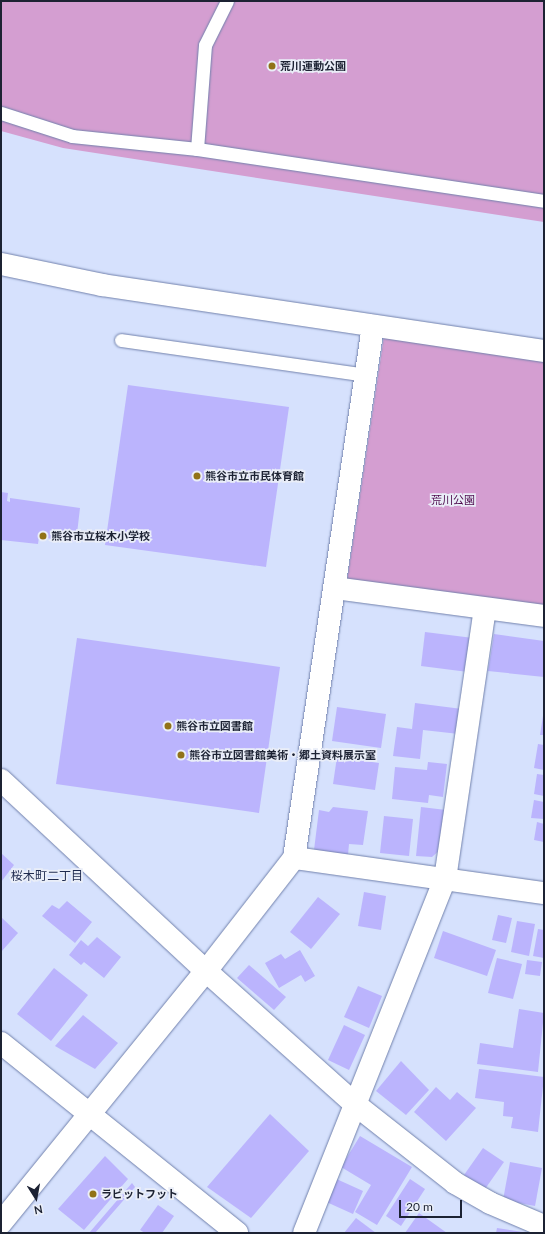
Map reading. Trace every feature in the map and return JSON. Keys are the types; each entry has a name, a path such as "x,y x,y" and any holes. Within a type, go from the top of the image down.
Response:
{"street":[{"path":"1,264 102,285 544,350"},
{"path":"1,1223 206,971 294,858 373,326"},
{"path":"335,588 544,616"},
{"path":"304,1233 445,879 485,609"},
{"path":"1,780 206,971 356,1105 455,1183 490,1203 544,1226"},
{"path":"294,858 544,893"},
{"path":"1,1043 237,1233"}],"lane":[{"path":"197,149 205,45 227,1"},
{"path":"1,113 72,136 197,149 544,201"},
{"path":"120,340 366,375"}],"green space":[{"name":"荒川運動公園","path":"1,1 544,1 544,222 63,148 1,131"},
{"name":"荒川公園","path":"384,336 544,360 544,607 347,581"}],"building":[{"name":"熊谷市立市民体育館","path":"128,385 289,407 266,567 105,545"},
{"path":"1,492 8,493 7,501 10,502 10,498 80,508 76,542 39,537 38,544 1,540"},
{"path":"425,632 473,638 468,672 421,666"},
{"path":"494,634 544,641 544,677 488,671"},
{"name":"熊谷市立図書館","path":"77,638 280,667 259,813 56,784"},
{"path":"415,703 462,709 459,734 423,730 420,759 393,756 397,727 412,729"},
{"path":"337,707 386,714 381,748 332,741"},
{"path":"543,716 544,735 540,735"},
{"path":"538,744 544,745 544,770 534,768"},
{"path":"337,757 379,763 375,790 333,784"},
{"path":"428,762 447,764 443,797 429,795 428,803 392,799 395,767 427,770"},
{"path":"537,774 544,775 544,796 534,794"},
{"path":"534,800 544,802 544,819 531,818"},
{"path":"333,807 368,811 363,845 349,844 348,855 314,850 319,810 329,812"},
{"path":"421,807 446,810 442,848 432,857 416,856"},
{"path":"384,816 413,819 409,856 380,853"},
{"path":"537,822 544,824 544,842 534,840"},
{"path":"1,853 14,865 1,882"},
{"path":"364,892 386,896 381,930 358,926"},
{"path":"318,897 340,914 311,949 290,932"},
{"path":"67,901 92,922 75,943 42,916 52,905 59,909"},
{"path":"498,915 512,918 506,943 492,940"},
{"path":"1,917 18,933 1,952"},
{"path":"517,921 535,924 529,956 511,952"},
{"path":"538,929 544,930 544,958 533,956"},
{"path":"443,931 496,950 487,976 434,958"},
{"path":"97,937 121,957 104,978 84,962 81,965 69,955 81,940 88,946"},
{"path":"300,950 315,976 305,982 301,975 279,988 265,963 281,954 285,959"},
{"path":"497,958 522,964 513,999 488,993"},
{"path":"527,960 542,962 540,976 525,974"},
{"path":"249,965 286,997 274,1010 237,978"},
{"path":"54,968 88,995 51,1041 17,1014"},
{"path":"358,986 382,996 369,1028 344,1017"},
{"path":"519,1009 544,1013 538,1072 477,1064 480,1043 513,1048"},
{"path":"83,1015 118,1043 95,1069 55,1046"},
{"path":"344,1025 365,1035 349,1070 328,1060"},
{"path":"401,1061 429,1090 406,1115 376,1091"},
{"path":"479,1069 544,1077 538,1132 511,1128 513,1117 503,1116 504,1102 475,1098"},
{"path":"436,1087 450,1100 457,1092 476,1108 446,1141 414,1112"},
{"path":"270,1114 309,1151 251,1218 207,1187"},
{"path":"360,1136 412,1167 377,1225 355,1212 371,1185 341,1167"},
{"path":"483,1148 504,1162 485,1189 464,1175"},
{"name":"ラビットフット","path":"105,1156 128,1179 84,1230 58,1209"},
{"path":"510,1162 542,1168 535,1206 503,1200"},
{"path":"332,1177 363,1191 353,1214 322,1200"},
{"path":"410,1179 425,1189 401,1226 386,1216"},
{"path":"132,1183 135,1187 95,1233 89,1233"},
{"path":"158,1205 174,1216 162,1233 145,1233 140,1230"},
{"path":"419,1213 447,1233 405,1233"},
{"path":"356,1218 376,1233 344,1233"},
{"path":"497,1228 523,1232 523,1233 496,1233"}],"place":[{"name":"荒川運動公園","path":"272,66"},
{"name":"熊谷市立市民体育館","path":"197,476"},
{"name":"熊谷市立桜木小学校","path":"43,536"},
{"name":"熊谷市立図書館","path":"168,726"},
{"name":"熊谷市立図書館美術・郷土資料展示室","path":"181,755"},
{"name":"ラビットフット","path":"93,1194"}],"district":[{"name":"桜木町二丁目","path":"47,876"}]}
